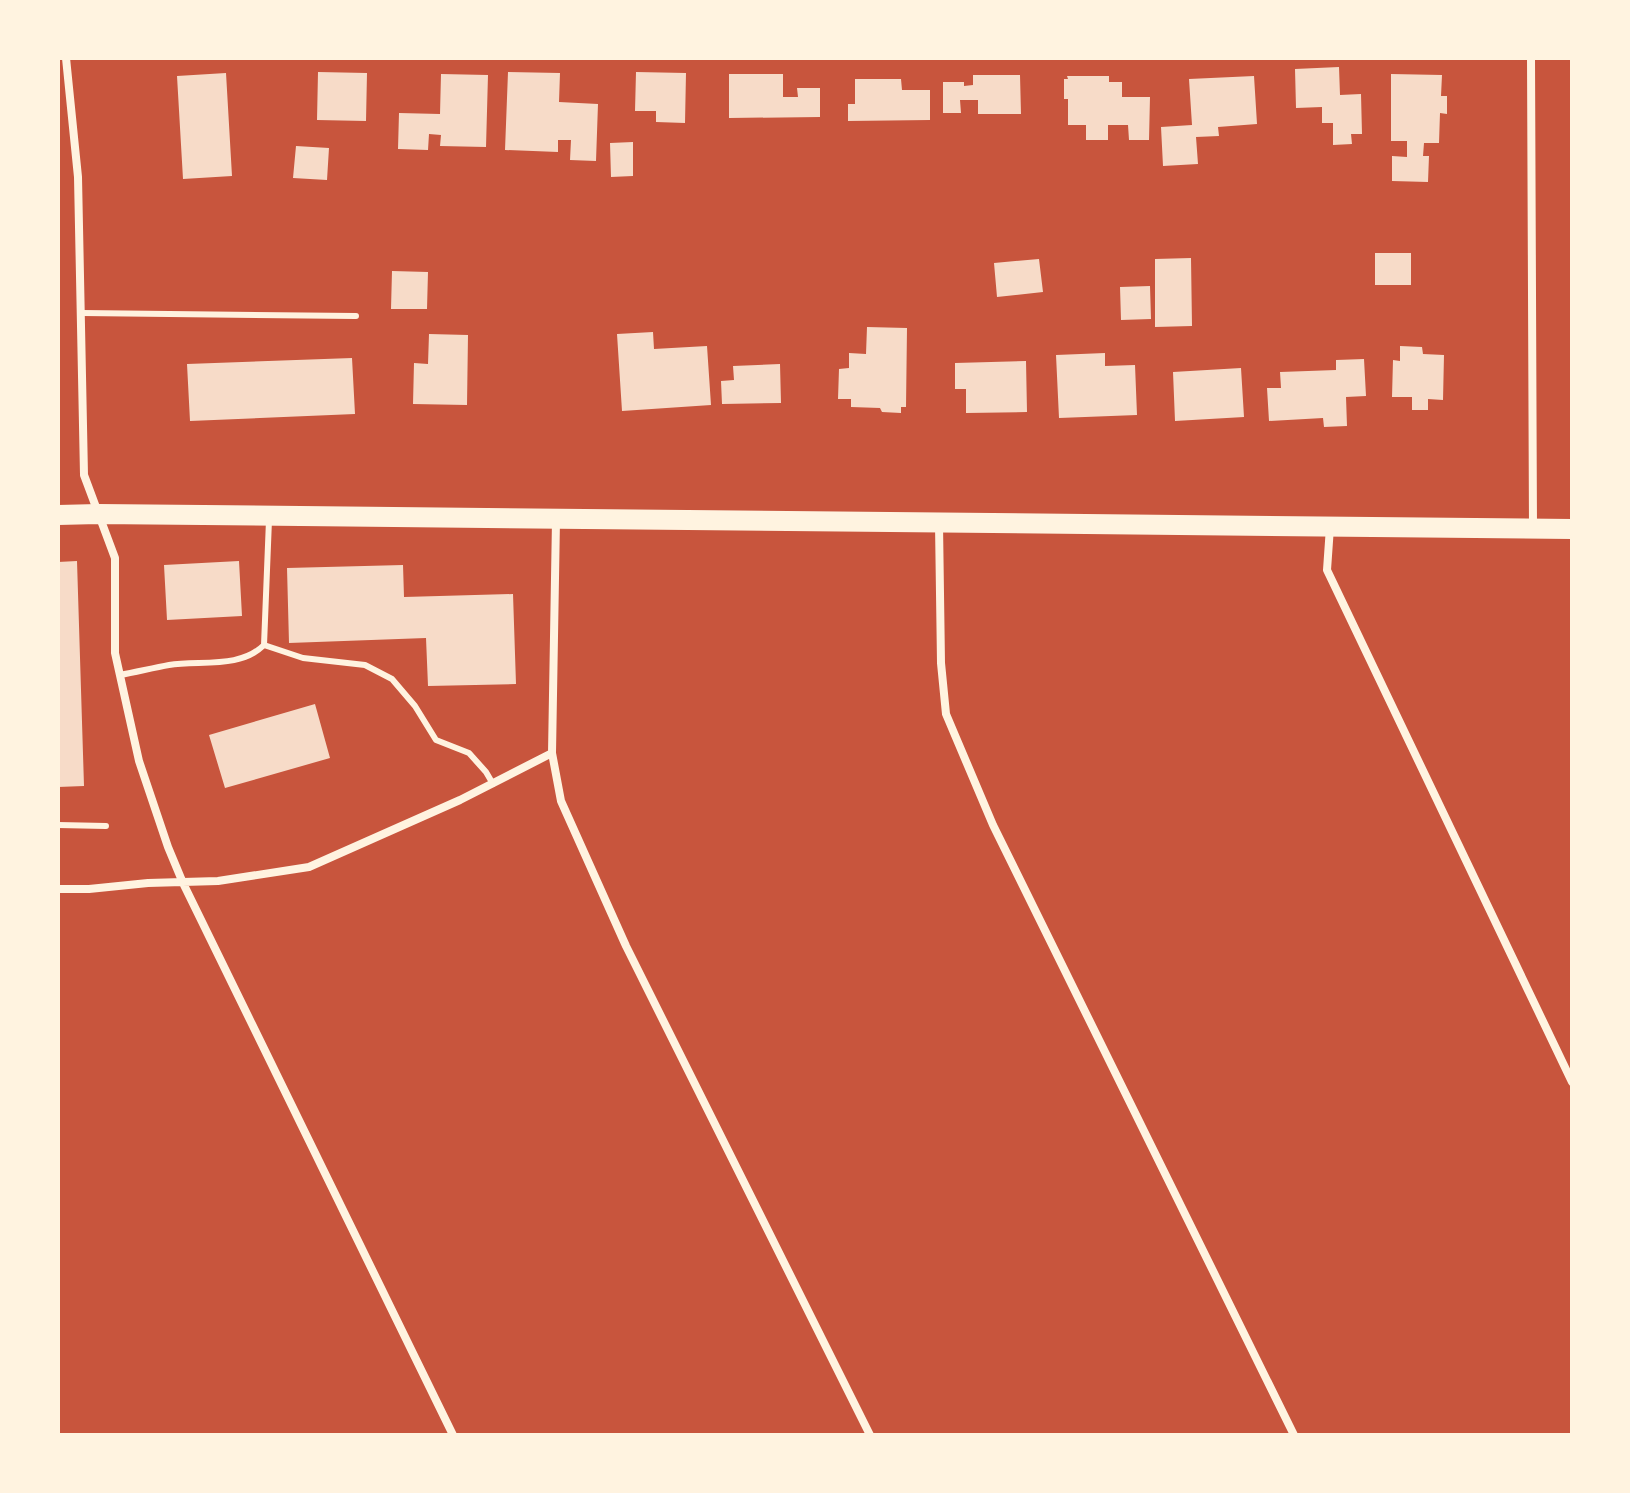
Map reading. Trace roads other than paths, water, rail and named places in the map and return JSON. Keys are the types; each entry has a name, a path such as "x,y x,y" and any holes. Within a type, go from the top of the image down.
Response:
{"main road":[{"path":"58,515 1572,529"}],"street":[{"path":"66,58 78,177 84,475 115,558 115,653 139,761 183,883 453,1435"},
{"path":"1531,58 1533,529"},
{"path":"556,520 552,753 561,801 626,946 870,1435"},
{"path":"939,523 941,663 946,714 993,825 1294,1435"},
{"path":"1330,526 1327,570 1572,1082"},
{"path":"58,889 218,881 309,867 460,800 552,753"}],"lane":[{"path":"82,313 356,316"},
{"path":"120,675 169,665 244,658 264,645 269,516"},
{"path":"264,645 303,658 365,665 392,679 415,706 436,740 469,753 493,784"},
{"path":"58,825 106,826"}]}
